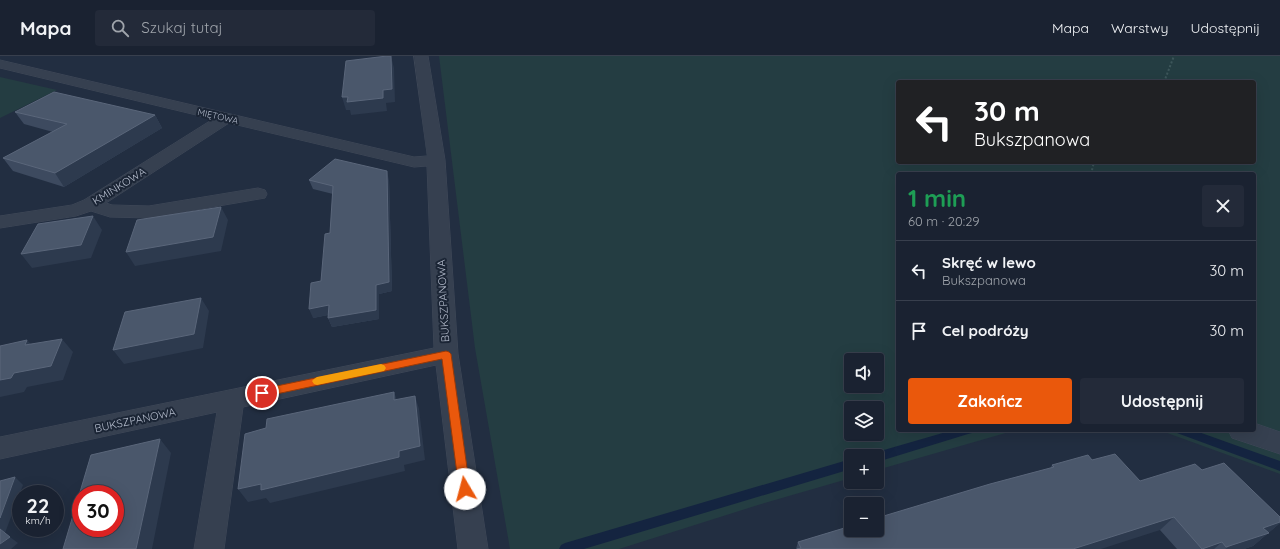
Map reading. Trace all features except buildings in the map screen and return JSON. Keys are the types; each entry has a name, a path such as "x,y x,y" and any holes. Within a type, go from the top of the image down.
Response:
{"street":[{"name":"BUKSZPANOWA","path":"0,448 446,354 436,160 421,56"},
{"name":"MIĘTOWA","path":"0,64 414,162 436,160"},
{"name":"KMINKOWA","path":"0,222 76,210 91,204 226,118"},
{"path":"91,204 110,211 149,212 258,194"},
{"path":"446,354 473,549"},
{"path":"209,549 232,399"},
{"path":"1247,432 1280,444"}],"path":[{"path":"1165,80 1174,56"}],"green space":[{"path":"439,56 1280,56 1280,474 1164,432 1256,432 1256,172 896,172 896,432 1009,432 884,468 884,449 844,449 844,480 758,505 619,549 510,549 475,348"},
{"path":"0,77 57,90 0,118"}],"waterway":[{"path":"884,455 961,432"},
{"path":"1186,432 1280,466"},
{"path":"565,549 844,466"}],"slow traffic":[{"path":"317,381 381,368"}],"route":[{"path":"262,393 446,354 465,489"}]}
